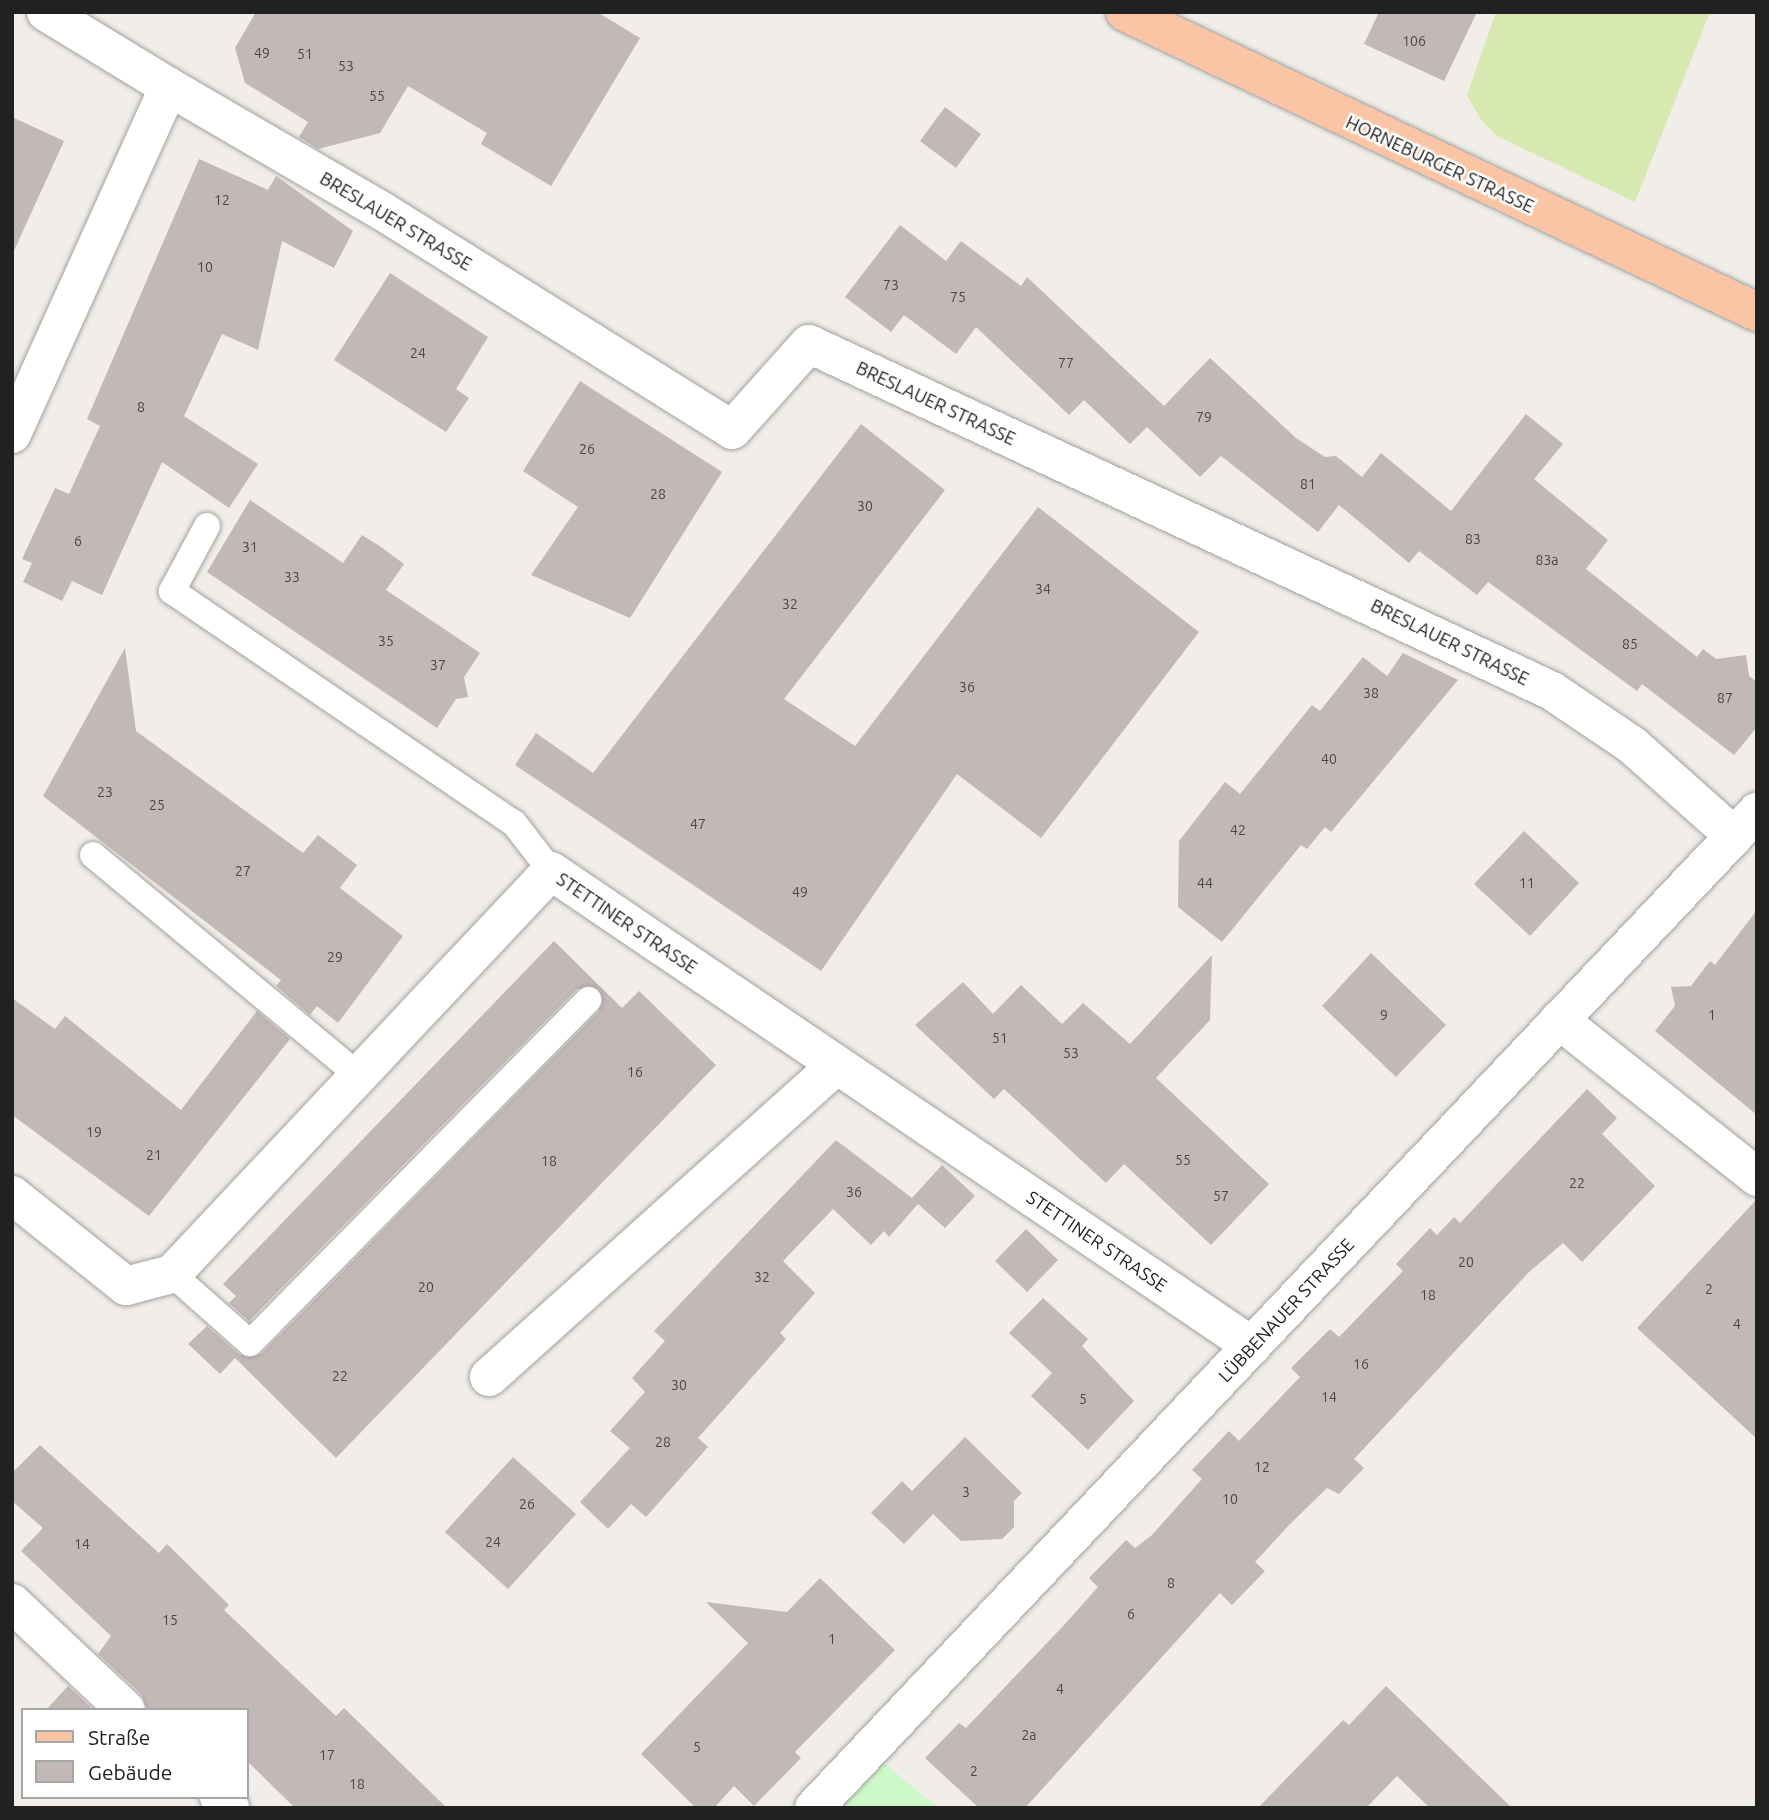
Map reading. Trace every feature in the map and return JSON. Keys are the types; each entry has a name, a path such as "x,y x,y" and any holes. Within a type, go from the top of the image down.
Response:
{"main road":[{"name":"HORNEBURGER STRASSE","path":"1125,12 1757,312"}],"street":[{"name":"BRESLAUER STRASSE","path":"46,12 382,211 732,430 809,344 1552,691 1746,824"},
{"path":"12,433 169,87"},
{"name":"LÜBBENAUER STRASSE","path":"814,1808 1746,824"},
{"name":"STETTINER STRASSE","path":"172,1274 356,1073 551,871 1252,1346"},
{"path":"1559,1020 1757,1177"},
{"path":"489,1377 836,1065"},
{"path":"12,1195 127,1286 172,1274"},
{"path":"12,1603 124,1708"}],"lane":[{"path":"207,526 172,592 514,823 551,871"},
{"path":"93,855 356,1073"},
{"path":"172,1274 250,1343 588,1000"}],"green space":[{"path":"1496,12 1710,12 1635,202 1497,136 1481,120 1467,95"},
{"path":"881,1761 939,1808 836,1808"}],"building":[{"path":"256,12 597,12 640,38 551,186 481,144 487,133 408,86 380,133 318,149 299,137 308,122 245,83 235,48"},
{"path":"1379,12 1477,12 1444,81 1364,44"},
{"path":"945,107 981,134 956,168 920,141"},
{"path":"12,117 64,141 12,255"},
{"path":"199,159 268,190 276,176 353,231 334,268 282,241 258,350 222,334 184,416 258,464 229,508 162,462 102,595 72,581 62,601 23,582 32,563 22,559 55,488 69,494 100,426 87,419"},
{"path":"900,225 946,261 961,241 1021,286 1027,277 1164,406 1210,358 1296,438 1325,457 1336,456 1362,477 1381,453 1451,511 1526,414 1563,444 1534,479 1608,540 1586,569 1697,657 1703,649 1716,659 1746,655 1749,676 1757,682 1757,727 1734,755 1642,684 1637,691 1488,582 1477,595 1419,551 1409,563 1339,505 1318,532 1221,456 1200,477 1147,427 1130,444 1084,400 1069,415 976,327 956,354 904,315 891,332 845,297"},
{"path":"390,273 488,337 456,389 469,398 446,432 334,360"},
{"path":"580,381 722,472 630,618 531,575 578,507 523,471"},
{"path":"861,424 945,490 784,699 855,746 1038,507 1199,632 1041,838 957,774 821,971 515,765 536,733 593,773"},
{"path":"250,500 343,563 362,535 381,547 404,564 386,590 480,653 464,677 468,697 456,699 437,728 207,572"},
{"path":"125,648 136,731 303,853 318,835 357,865 340,888 403,936 338,1023 317,1006 310,1015 276,986 281,980 43,796"},
{"path":"1403,653 1458,680 1331,832 1325,827 1307,849 1301,845 1222,942 1178,907 1179,841 1225,782 1240,794 1312,705 1320,711 1363,657 1387,676"},
{"path":"1524,831 1579,883 1530,936 1474,884"},
{"path":"1757,910 1757,1115 1655,1031 1675,1006 1671,987 1691,986 1710,961 1715,965"},
{"path":"554,941 622,1008 639,991 716,1065 336,1458 235,1358 220,1374 188,1344 207,1326 240,1355 261,1354 599,1011 599,989 577,989 249,1321 229,1303 236,1296 223,1284"},
{"path":"1371,953 1446,1025 1396,1077 1322,1006"},
{"path":"1212,955 1210,1020 1156,1078 1269,1184 1211,1245 1124,1164 1106,1183 1004,1089 994,1099 915,1025 963,982 993,1014 1021,985 1062,1024 1083,1003 1130,1044"},
{"path":"12,998 55,1029 65,1016 181,1110 257,1011 290,1039 149,1216 12,1115"},
{"path":"1587,1089 1617,1118 1602,1134 1655,1186 1582,1262 1563,1243 1528,1273 1354,1459 1364,1468 1339,1494 1327,1488 1288,1526 1255,1562 1265,1571 1232,1605 1220,1593 1025,1808 979,1808 925,1758 959,1723 966,1728 1065,1624 1098,1587 1089,1578 1126,1540 1135,1548 1152,1535 1202,1479 1192,1470 1229,1431 1239,1441 1300,1377 1291,1368 1330,1329 1339,1337 1403,1271 1396,1264 1430,1228 1437,1235 1454,1217 1460,1223"},
{"path":"836,1140 912,1198 942,1165 975,1196 945,1228 918,1204 889,1237 884,1231 871,1245 833,1209 783,1261 815,1293 780,1333 786,1339 698,1438 708,1447 646,1517 631,1504 608,1529 580,1502 630,1448 610,1431 645,1392 632,1378 665,1341 654,1331"},
{"path":"1757,1199 1757,1439 1637,1328"},
{"path":"1026,1229 1058,1260 1027,1292 995,1261"},
{"path":"1043,1298 1088,1339 1082,1346 1134,1401 1088,1450 1031,1396 1052,1373 1009,1333"},
{"path":"965,1437 1022,1493 1014,1501 1014,1527 1002,1539 961,1541 933,1514 904,1544 871,1513 902,1481 912,1491"},
{"path":"40,1445 159,1553 167,1544 229,1605 224,1610 336,1716 344,1708 447,1808 295,1808 248,1762 248,1708 146,1708 141,1694 98,1654 111,1636 21,1551 43,1528 12,1501 12,1473"},
{"path":"513,1457 576,1514 508,1589 445,1532"},
{"path":"820,1578 895,1650 795,1752 801,1758 754,1806 734,1786 714,1808 696,1808 641,1754 748,1643 706,1602 787,1612"},
{"path":"68,1686 92,1708 48,1708"},
{"path":"1386,1686 1512,1808 1430,1808 1397,1776 1366,1808 1258,1808 1343,1720 1349,1725"}]}
